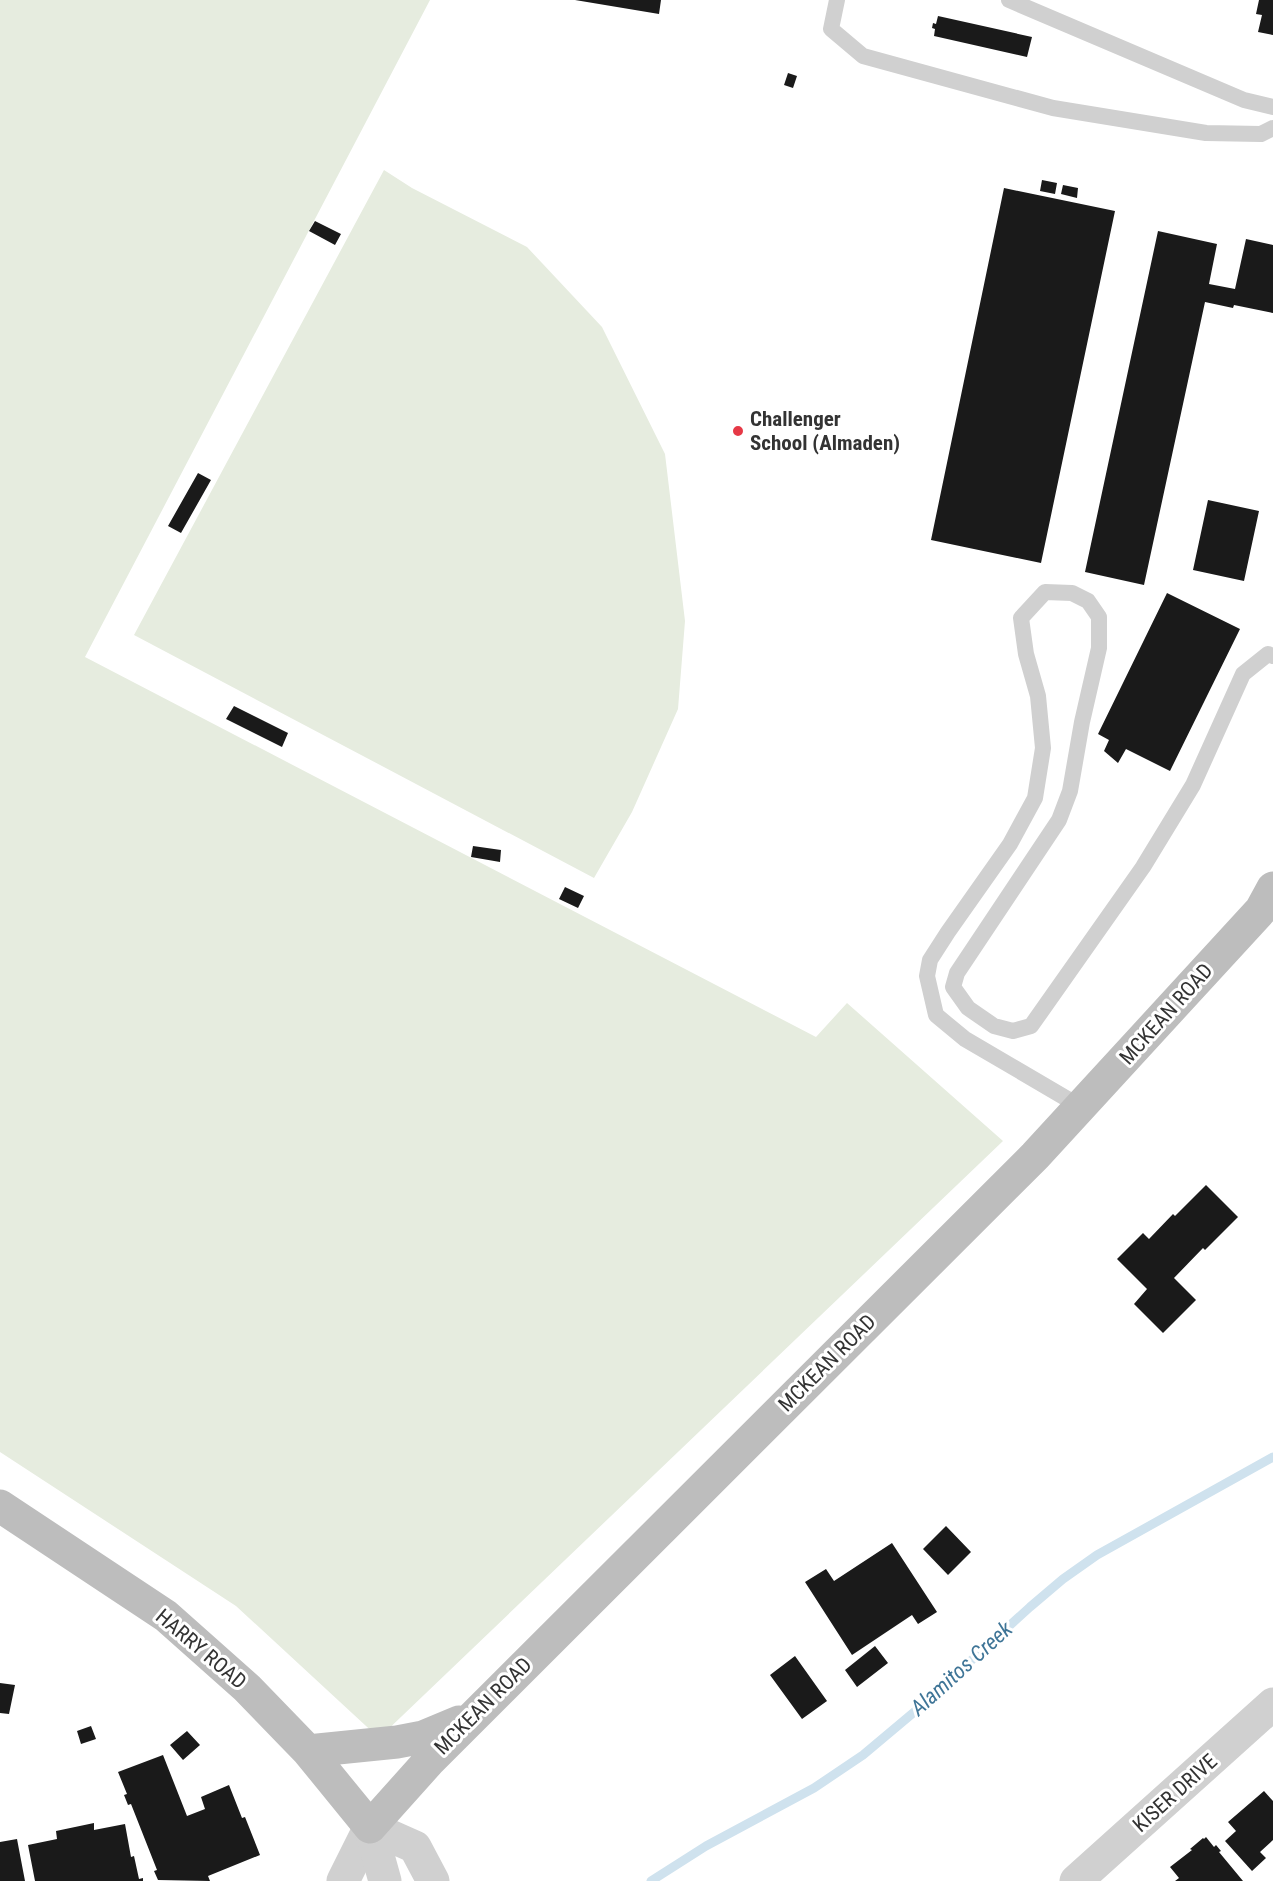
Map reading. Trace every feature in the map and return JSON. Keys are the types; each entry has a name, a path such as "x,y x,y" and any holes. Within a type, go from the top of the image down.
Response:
{"main road":[{"name":"MCKEAN ROAD","path":"370,1827 474,1715 1035,1156 1261,910 1273,888"},
{"name":"HARRY ROAD","path":"0,1506 166,1616 247,1688 308,1751 370,1827"},
{"path":"308,1751 397,1742 423,1737 474,1715"}],"street":[{"name":"KISER DRIVE","path":"1076,1881 1273,1704"},
{"path":"343,1881 370,1827"},
{"path":"370,1827 385,1881"},
{"path":"370,1827 415,1847 433,1881"}],"lane":[{"path":"837,0 831,29 863,56 1053,108 1206,133 1261,134 1273,128"},
{"path":"1009,0 1244,100 1273,107"},
{"path":"1081,1107 964,1039 936,1015 927,976 930,960 1010,844 1035,798 1043,748 1038,696 1026,654 1021,618 1045,592 1072,594 1088,601 1099,617 1099,648 1082,722 1070,791 1059,820 957,973 953,987 968,1008 994,1026 1013,1031 1031,1026 1143,867 1193,785 1243,674 1268,654 1273,656"}],"shaded area":[{"path":"0,0 430,0 85,657 816,1037 847,1003 1003,1141 379,1738 236,1606 0,1452"},
{"path":"384,170 412,188 527,247 602,327 665,454 685,621 678,709 632,812 594,878 134,635"}],"building":[{"path":"575,0 661,0 659,14"},
{"path":"1259,0 1273,0 1273,35 1258,32 1262,15 1256,14"},
{"path":"938,16 1032,37 1027,57 934,36 933,23 936,24"},
{"path":"788,73 797,76 793,88 784,85"},
{"path":"1042,180 1057,183 1055,194 1040,191"},
{"path":"1063,185 1078,188 1077,198 1061,194"},
{"path":"1004,188 1115,211 1041,563 931,540"},
{"path":"315,221 341,234 335,245 309,231"},
{"path":"1158,231 1217,244 1209,284 1235,289 1246,239 1273,245 1273,313 1205,302 1144,585 1085,572"},
{"path":"198,473 211,480 181,533 168,526"},
{"path":"1208,500 1259,511 1244,581 1193,570"},
{"path":"1167,593 1240,629 1170,771 1126,749 1118,763 1104,751 1109,740 1098,734"},
{"path":"234,706 288,733 282,747 226,719"},
{"path":"473,846 501,850 500,862 471,857"},
{"path":"565,887 584,896 578,908 559,899"},
{"path":"1206,1185 1238,1217 1174,1278 1196,1300 1163,1333 1134,1304 1147,1289 1117,1259 1143,1233 1149,1239"},
{"path":"946,1526 971,1552 948,1575 923,1549"},
{"path":"892,1543 937,1612 918,1624 912,1615 852,1655 805,1582 826,1569 834,1581"},
{"path":"875,1646 888,1663 857,1687 845,1670"},
{"path":"795,1656 827,1701 802,1719 770,1675"},
{"path":"0,1683 15,1685 9,1714 0,1713"},
{"path":"91,1726 96,1739 81,1744 77,1731"},
{"path":"187,1731 200,1745 183,1760 170,1745"},
{"path":"163,1755 187,1816 205,1809 201,1797 229,1785 260,1855 208,1876 210,1881 158,1880 154,1871 157,1870 131,1804 128,1805 124,1795 127,1794 118,1772"},
{"path":"1264,1791 1273,1801 1273,1840 1260,1852 1266,1858 1252,1871 1225,1841 1236,1831 1228,1822"},
{"path":"94,1823 94,1830 125,1824 131,1857 134,1856 139,1879 143,1878 143,1881 35,1881 28,1845 57,1839 56,1831"},
{"path":"1206,1837 1214,1847 1216,1845 1221,1851 1219,1852 1243,1881 1175,1881 1179,1878 1170,1867"},
{"path":"17,1839 25,1881 0,1881 0,1842"}],"waterway":[{"name":"Alamitos Creek","path":"651,1881 706,1846 814,1788 863,1755 919,1708 1030,1607 1063,1579 1097,1555 1273,1457"}],"place":[{"name":"Challenger School (Almaden)","path":"738,431"}]}
